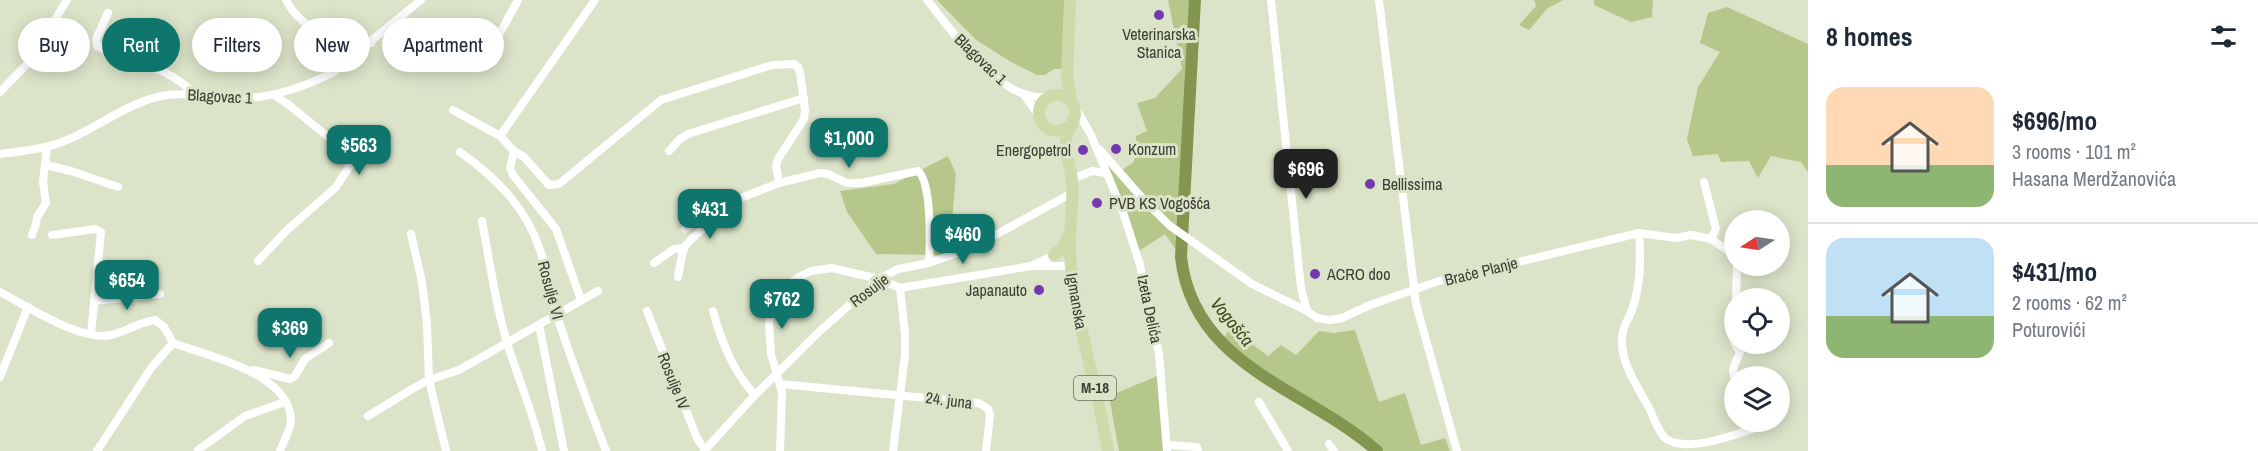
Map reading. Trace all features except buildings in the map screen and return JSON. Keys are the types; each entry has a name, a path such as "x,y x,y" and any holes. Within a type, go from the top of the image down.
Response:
{"main road":[{"name":"M-18","path":"1070,0 1067,77 1077,123"},
{"path":"1039,116 1040,105 1067,77"},
{"path":"1051,96 1061,94 1072,102"},
{"name":"M-18","path":"1039,116 1042,124 1049,129"},
{"path":"1049,129 1062,131 1077,123"},
{"name":"Igmanska","path":"1077,123 1066,137 1065,149 1072,179 1070,259 1084,343 1108,451"},
{"name":"Igmanska","path":"1049,129 1065,149"},
{"path":"1054,255 1062,248 1070,234"}],"street":[{"path":"0,92 29,62 66,0"},
{"path":"286,0 291,10 318,32 345,41 371,42"},
{"name":"Blagovac 1","path":"0,154 46,147 74,137 153,98 167,95 195,95 256,99 315,82 332,73 421,0"},
{"path":"504,26 518,0"},
{"path":"500,136 595,0"},
{"name":"Blagovac 1","path":"927,0 970,52 989,71 1025,96"},
{"path":"1271,0 1301,288 1307,310"},
{"path":"1379,0 1419,321 1457,451"},
{"path":"108,13 96,39 97,46 161,71 189,88 195,95"},
{"path":"453,110 500,136 514,151 524,157 549,185 553,186 559,184 656,103 669,96 782,64 794,64 798,67 804,98 804,119 776,165 779,183"},
{"path":"258,261 286,231 336,187 353,161 349,154 274,95"},
{"path":"1025,96 1051,96"},
{"path":"1025,96 1039,116"},
{"path":"669,151 688,134 804,98"},
{"name":"Izeta Delića","path":"1077,123 1091,135 1095,144 1123,212 1140,265 1159,354 1168,448"},
{"name":"Braće Planje","path":"1095,144 1169,225 1252,284 1307,310 1317,318 1330,320 1342,318 1415,289 1504,264 1639,233 1676,238 1691,235 1711,239"},
{"path":"32,235 36,217 46,203 43,182 46,147"},
{"path":"514,151 510,168 513,175 556,229 581,300"},
{"name":"Rosulje VI","path":"460,152 504,190 529,223 540,249 557,313 606,451"},
{"path":"46,165 118,187"},
{"path":"685,229 733,201 779,183 820,173 828,174 847,183 861,183 918,171 923,180 928,208 930,243 928,263"},
{"path":"1072,179 1092,171 1106,173"},
{"path":"1704,182 1716,229 1711,239 1724,248"},
{"name":"Rosulje","path":"705,450 755,395 820,330 879,279 898,269 928,263 957,253 1072,193"},
{"path":"678,277 684,248 721,216 733,201"},
{"path":"482,221 507,342 537,429 542,451"},
{"path":"52,235 94,229 101,232 91,334"},
{"path":"1639,233 1641,262 1632,311 1623,330 1625,360 1658,429 1666,439 1682,444 1708,442 1743,432"},
{"path":"411,234 422,282 427,324 429,380 446,451"},
{"path":"654,263 674,249 684,248"},
{"path":"1031,266 1054,255 1070,259"},
{"path":"780,451 783,392 771,354 769,323 773,309 785,287 805,274 821,269 844,270 879,279 900,288 1070,259"},
{"path":"893,451 901,395 905,334 900,288"},
{"path":"368,416 429,380 459,370 598,291"},
{"path":"0,292 77,330 91,334 110,336 146,321 155,320 164,327 173,344 249,369 290,379 295,376 305,359 329,343"},
{"path":"94,301 160,294"},
{"path":"0,377 28,307"},
{"name":"Rosulje IV","path":"647,311 697,438 705,450"},
{"path":"713,311 728,356 738,374 755,395"},
{"path":"539,325 564,451"},
{"path":"97,451 151,368 173,344"},
{"path":"249,369 273,386 290,412 292,422 280,451"},
{"path":"780,384 901,395"},
{"name":"24. juna","path":"901,395 984,405 990,415 986,451"},
{"path":"198,450 245,416 285,402"},
{"path":"1259,402 1288,451"},
{"path":"1168,448 1197,447 1198,451"}],"green space":[{"path":"937,0 1071,0 1068,69 1054,69 1045,75 1037,75 1011,62 975,39"},
{"path":"1168,0 1195,0 1181,257 1165,234 1136,253 1097,148 1119,172 1134,162 1136,136 1147,131 1137,103 1155,98 1182,69"},
{"path":"1534,0 1563,0 1548,8 1529,30 1519,25 1536,6"},
{"path":"1594,0 1653,0 1652,17 1631,22 1594,5"},
{"path":"1727,7 1808,44 1808,172 1801,162 1771,156 1758,178 1749,161 1721,162 1718,154 1693,156 1687,139 1698,87 1720,52 1700,43 1708,13"},
{"path":"948,156 956,174 951,235 944,255 876,254 847,212 840,191 894,184"},
{"path":"1231,328 1268,356 1281,345 1296,355 1319,331 1334,333 1355,330 1379,402 1405,393 1421,445 1445,438 1450,451 1377,451 1340,424 1239,360 1220,342"},
{"path":"1162,374 1167,451 1119,451 1109,396"}],"waterway":[{"name":"Vogošća","path":"1195,0 1181,257 1190,294 1207,325 1230,350 1257,372 1349,429 1377,451"}],"place":[{"name":"Veterinarska Stanica","path":"1159,15"},
{"name":"Konzum","path":"1116,149"},
{"name":"Energopetrol","path":"1083,150"},
{"name":"Bellissima","path":"1370,184"},
{"name":"PVB KS Vogošća","path":"1097,203"},
{"name":"ACRO doo","path":"1315,274"},
{"name":"Japanauto","path":"1039,290"}]}
